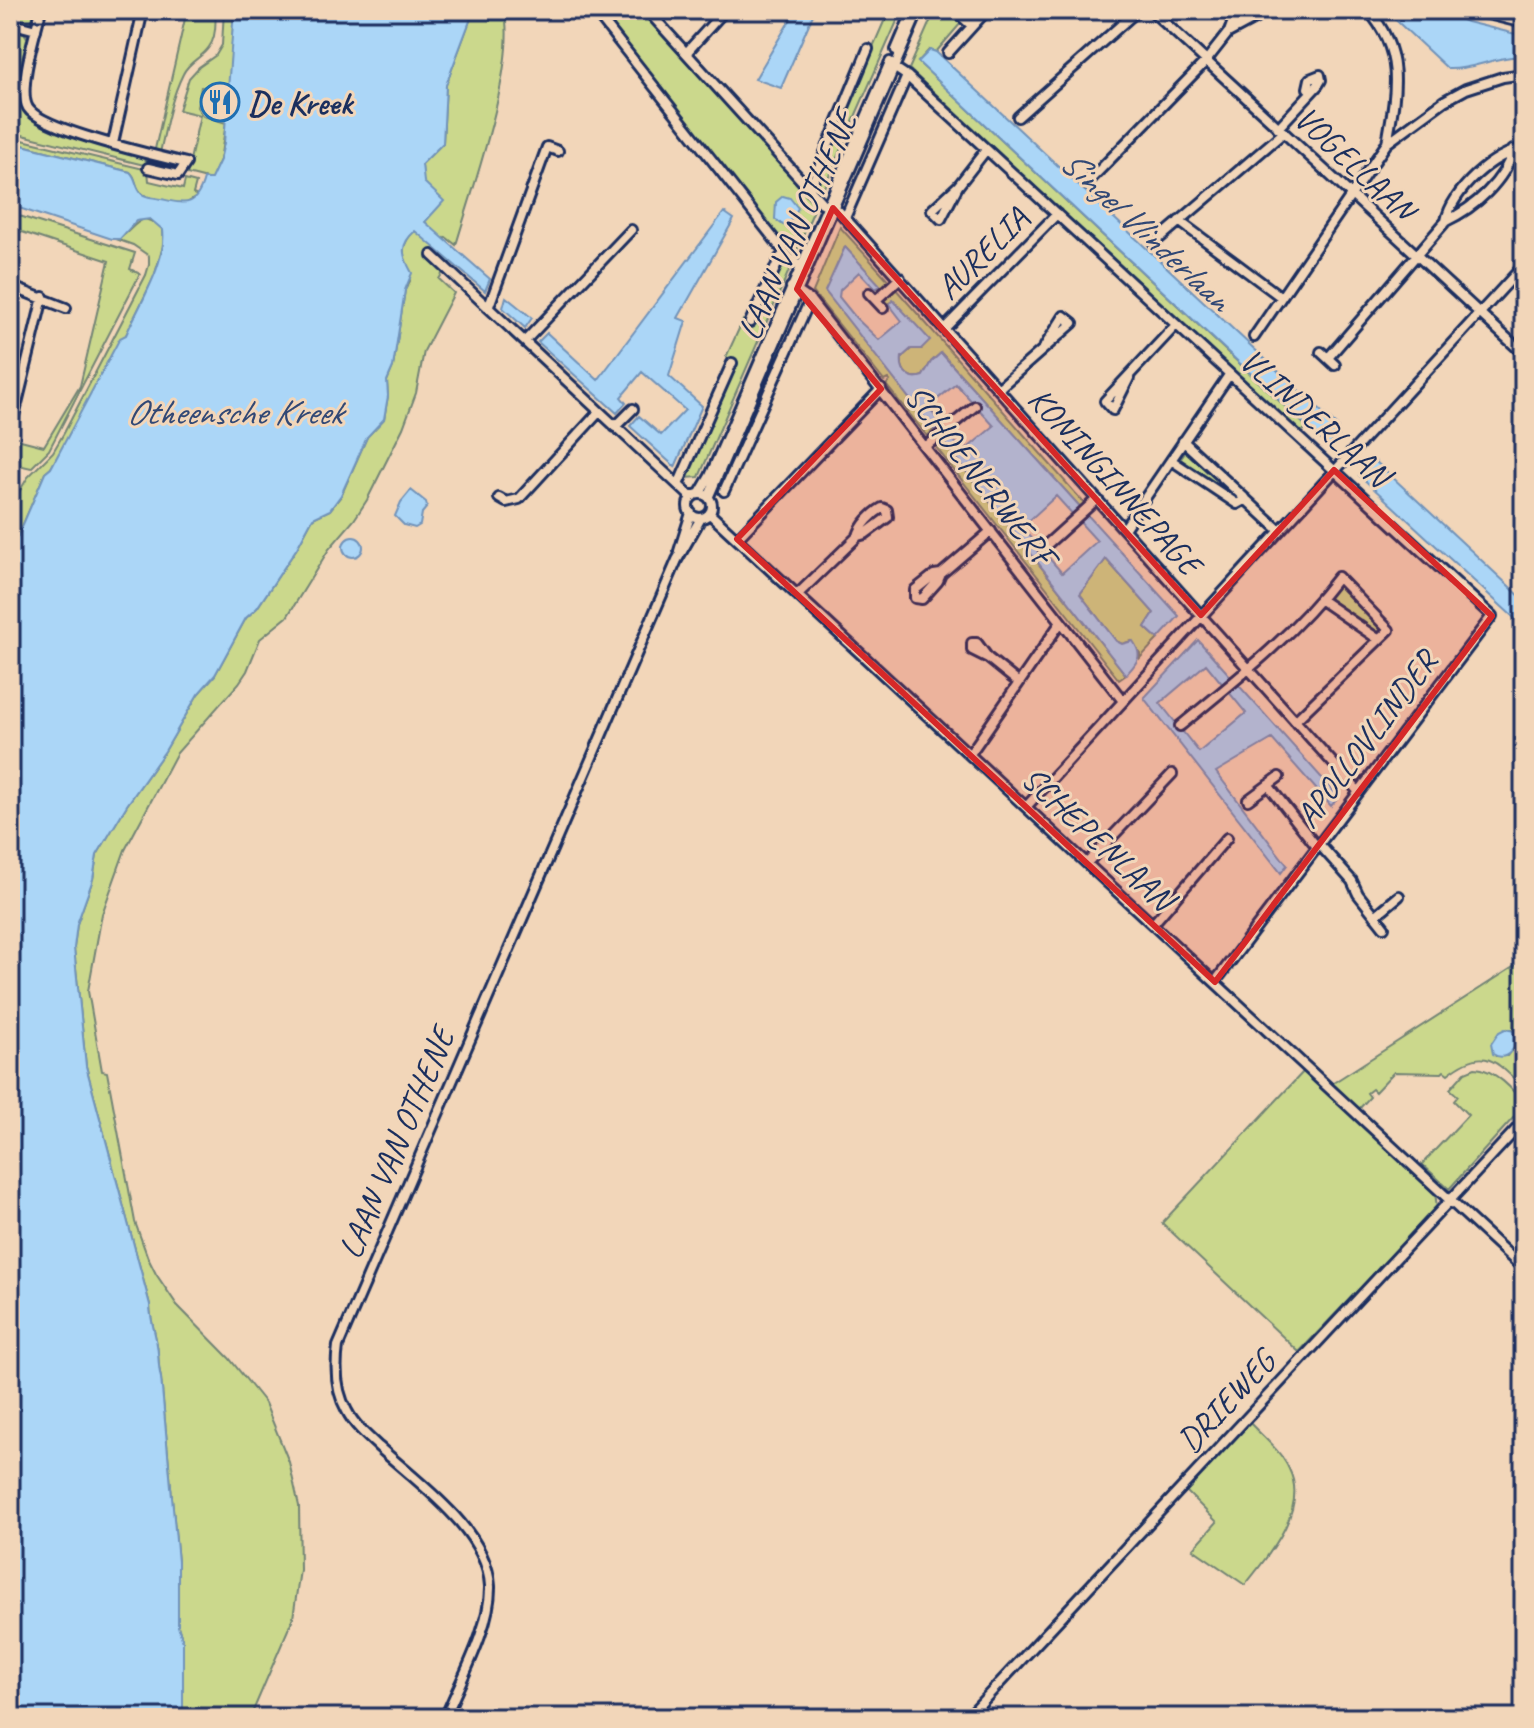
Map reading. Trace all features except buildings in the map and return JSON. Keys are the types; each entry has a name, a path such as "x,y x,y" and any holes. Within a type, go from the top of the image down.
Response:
{"street":[{"path":"41,10 24,92 28,109 47,123 186,163 178,175 148,168"},
{"path":"113,143 143,11 130,10"},
{"path":"594,10 785,253 802,270"},
{"name":"KONINGINNEPAGE","path":"647,10 810,189 845,218 900,278 1358,791"},
{"path":"687,52 725,10"},
{"name":"LAAN VAN OTHENE","path":"892,66 913,10"},
{"name":"LAAN VAN OTHENE","path":"445,1718 484,1622 490,1586 486,1566 474,1539 456,1517 373,1442 347,1411 336,1374 338,1346 677,560 691,513 688,505 700,495 720,460 919,10"},
{"path":"955,10 972,26"},
{"path":"948,53 987,10"},
{"path":"1018,117 1138,10"},
{"name":"VOGELLAAN","path":"1151,10 1524,354"},
{"path":"1086,184 1206,61 1228,33 1237,10"},
{"path":"1228,33 1271,10"},
{"path":"1368,10 1384,28 1393,53 1394,109 1387,143"},
{"path":"1472,10 1524,23"},
{"path":"10,23 36,30"},
{"path":"810,189 868,49"},
{"name":"VLINDERLAAN","path":"892,66 907,76 1492,616"},
{"path":"1254,337 1387,143 1444,101 1466,89 1524,74"},
{"name":"LAAN VAN OTHENE","path":"845,218 907,76"},
{"path":"1154,243 1281,130 1311,91"},
{"path":"489,306 547,147 558,151"},
{"path":"1328,358 1446,221 1454,202 1473,179 1496,157 1524,149"},
{"path":"958,186 986,150"},
{"path":"1446,221 1465,213 1478,201 1501,175 1513,150"},
{"name":"AURELIA","path":"944,329 1057,214"},
{"path":"1179,221 1281,297"},
{"path":"525,341 631,230"},
{"path":"750,322 785,253"},
{"path":"432,255 678,485 713,504 706,516"},
{"path":"1026,807 1524,265"},
{"path":"883,308 873,297 900,278"},
{"path":"10,286 66,308"},
{"name":"SCHOENERWERF","path":"794,288 810,300 881,389 1123,701"},
{"path":"10,432 43,297"},
{"name":"LAAN VAN OTHENE","path":"724,491 810,300"},
{"path":"1129,378 1176,325"},
{"path":"998,389 1045,346"},
{"path":"678,485 732,363"},
{"path":"1124,529 1229,375"},
{"path":"737,539 881,389"},
{"path":"925,447 975,406"},
{"path":"615,427 633,409"},
{"path":"499,498 506,502 519,499 599,412"},
{"path":"1183,441 1279,530"},
{"path":"720,460 735,467"},
{"path":"1171,460 1237,504 1246,499"},
{"path":"1043,548 1097,499"},
{"name":"SCHEPENLAAN","path":"691,513 706,516 737,539 1524,1269"},
{"name":"LAAN VAN OTHENE","path":"677,560 706,516"},
{"path":"941,574 991,531"},
{"path":"797,595 858,536"},
{"path":"1180,726 1250,669 1321,600 1338,577 1389,630 1295,721"},
{"path":"1321,600 1378,639"},
{"name":"APOLLOVLINDER","path":"1215,982 1492,616"},
{"path":"970,754 1061,622"},
{"path":"988,658 1019,683"},
{"path":"1087,863 1172,774"},
{"path":"1248,800 1279,777"},
{"path":"1268,785 1318,846 1352,881 1358,894 1384,927"},
{"path":"1153,924 1227,838"},
{"path":"1375,916 1399,896"},
{"name":"DRIEWEG","path":"967,1718 1524,1121"}],"highlighted area":[{"path":"833,208 1201,615 1334,470 1492,616 1215,982 737,539 881,389 797,289"}],"green space":[{"path":"10,10 37,10 33,22 26,24 10,20"},
{"path":"187,10 215,10 214,34 206,51 183,74 172,102 160,153 155,149"},
{"path":"224,10 234,10 229,89 201,87 197,107 203,116 226,123 220,160 211,180 187,174 200,115 179,110 189,78 216,55 222,45"},
{"path":"474,10 504,10 507,33 505,61 482,160 456,245 446,237 443,240 425,222 422,164 443,143 446,85"},
{"path":"600,10 642,10 816,205 794,257"},
{"path":"889,10 902,10 821,194 813,185"},
{"path":"935,10 947,10 961,23 936,52 929,50 918,62 1307,427 1301,433 909,69"},
{"path":"10,30 24,33 28,39 15,88 20,106 49,127 143,158 148,166 10,132"},
{"path":"10,137 148,170 149,181 183,189 185,180 196,183 193,194 198,196 185,204 153,199 142,194 130,172 10,142"},
{"path":"10,213 135,253 130,269 140,274 49,450 31,468 10,463 13,438 44,446 80,386 109,261 10,228"},
{"path":"145,219 163,230 164,243 154,277 126,335 51,468 45,473 10,549 10,507 28,477 53,452 146,275 149,256 133,245 116,239"},
{"path":"840,227 891,283 877,295 871,291 880,286 845,247 826,291 934,430 927,436 886,385 890,381 884,381 813,292"},
{"path":"415,230 451,260 448,269 431,253 428,256 444,271 439,279 454,293 424,351 416,393 403,428 367,500 329,549 287,617 260,639 239,683 176,754 125,850 102,914 88,991 102,1071 107,1072 135,1222 148,1258 177,1305 229,1358 265,1403 289,1462 299,1506 300,1570 293,1618 250,1718 183,1718 183,1642 178,1626 178,1562 158,1349 150,1305 86,1066 74,948 77,924 93,879 97,855 127,805 165,751 198,694 215,675 246,618 257,608 313,518 330,510 341,496 367,437 384,419 387,381 393,367 405,290 410,281 404,248"},
{"path":"782,261 791,266 699,477 686,478 736,362 726,357 743,320 752,324"},
{"path":"894,287 1085,504 1082,509 941,353 923,376 906,374 902,357 911,349 921,349 893,301 885,305 882,300"},
{"path":"942,441 1126,675 1119,680 935,446"},
{"path":"1188,449 1239,498 1238,501 1179,461"},
{"path":"1106,559 1154,613 1145,627 1158,639 1140,658 1131,641 1122,644 1116,641 1080,594"},
{"path":"1335,585 1341,585 1384,630 1378,634 1330,601 1328,595"},
{"path":"1524,960 1524,1088 1497,1064 1480,1058 1448,1074 1444,1071 1394,1072 1375,1092 1372,1089 1367,1093 1370,1097 1359,1109 1330,1085","holes":["1508,1029 1514,1031 1517,1042 1507,1056 1496,1056"]},
{"path":"1475,1068 1503,1081 1524,1106 1449,1189 1422,1164 1468,1115 1454,1101 1458,1096 1450,1089 1465,1072"},
{"path":"1304,1071 1435,1193 1437,1207 1299,1352 1162,1223"},
{"path":"1249,1422 1286,1462 1294,1484 1294,1500 1284,1531 1245,1585 1193,1549 1217,1522 1185,1490"}],"water":[{"name":"Otheensche Kreek","path":"234,10 474,10 446,85 443,143 422,164 424,182 444,201 425,222 490,279 485,291 415,231 406,241 404,255 412,273 405,290 393,367 387,381 384,419 367,437 341,495 330,510 313,518 297,548 257,608 246,618 215,675 198,694 97,855 93,879 77,924 74,948 86,1066 150,1305 158,1349 178,1562 178,1626 183,1642 183,1718 10,1718 10,549 45,473 51,468 120,338 126,335 161,256 163,230 150,219 136,221 120,239 112,239 10,205 10,142 130,172 142,194 189,202 197,195 204,179 211,179 224,143"},
{"path":"796,10 815,10 781,88 755,79"},
{"path":"1385,10 1438,10 1467,22 1524,36 1524,57 1448,69"},
{"path":"930,50 936,52 1337,426 1339,436 1328,446 918,62"},
{"path":"783,196 790,198 798,208 791,221 783,225 775,219 776,202"},
{"path":"724,212 734,219 678,318 686,321 669,376 702,406 675,467 630,426 639,416 661,435 685,410 642,372 621,397 626,403 617,413 538,342 547,333 598,380"},
{"path":"845,247 881,286 875,289 859,272 840,290 839,297 856,318 879,340 902,321 889,304 893,300 930,340 921,349 911,349 902,357 906,374 923,376 941,353 1179,616 1158,639 1145,627 1154,613 1106,559 1080,594 1116,641 1122,644 1133,641 1139,655 1126,675 825,291","holes":["956,384 994,426 963,452 928,407","1056,496 1097,541 1062,573 1022,527"]},
{"path":"506,297 532,318 525,328 503,308"},
{"path":"1374,460 1524,600 1524,627 1359,475"},
{"path":"411,490 426,502 427,507 422,513 420,525 415,528 404,525 395,516"},
{"path":"353,537 360,540 363,547 360,554 353,557 346,554 343,547 346,540"},
{"path":"1198,640 1339,797 1331,806 1272,739 1216,772 1287,865 1281,873 1144,698","holes":["1206,664 1246,713 1199,752 1160,703"]},
{"path":"1505,1029 1514,1031 1516,1045 1506,1056 1500,1057 1493,1054 1491,1044"}],"place":[{"name":"De Kreek","path":"220,102"}],"water label":[{"name":"Singel Vlinderlaan","path":"1146,230"}]}
